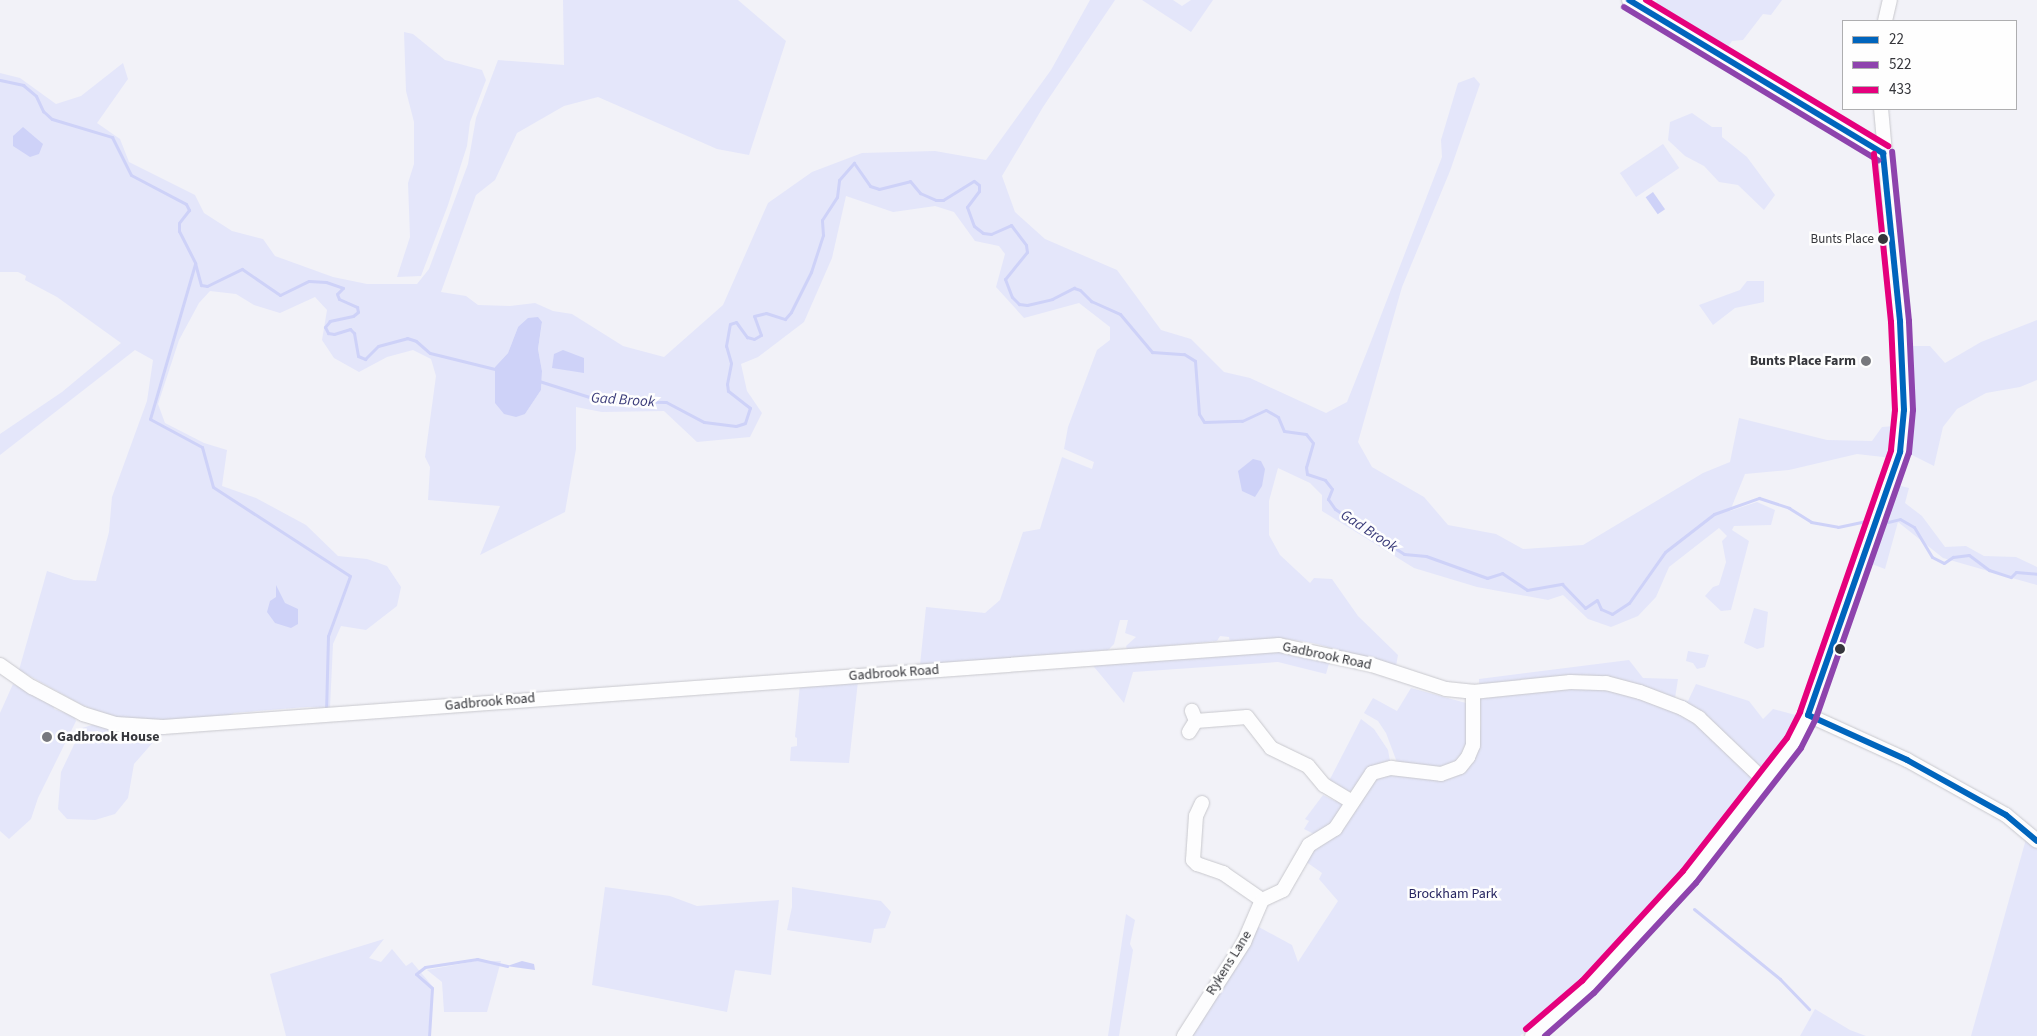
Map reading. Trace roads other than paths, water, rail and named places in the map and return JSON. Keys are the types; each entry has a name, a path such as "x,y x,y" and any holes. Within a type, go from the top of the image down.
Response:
{"street":[{"path":"1629,0 1883,153"},
{"path":"1885,20 1890,0"},
{"path":"1532,1036 1588,987 1660,912 1766,782 1794,743 1808,714 1900,452 1904,410 1900,312 1883,153 1881,110"},
{"name":"Gadbrook Road","path":"0,665 32,687 83,714 116,724 137,727 1278,645 1372,665 1446,689 1473,692 1570,682 1606,683 1640,692 1682,708 1699,718 1766,782"},
{"path":"1202,803 1196,816 1193,860 1222,872 1262,900 1283,890 1309,845 1334,829 1364,781 1380,768 1436,775 1460,767 1473,745 1473,692"},
{"path":"1808,714 1907,760 2006,815 2037,841"},
{"path":"1192,721 1247,717 1271,748 1308,766 1324,785 1352,802"},
{"name":"Rykens Lane","path":"1184,1036 1244,942 1262,900"}],"water":[{"path":"23,127 43,144 39,154 30,157 13,146 13,136"},
{"path":"1653,192 1665,209 1658,214 1646,197"},
{"path":"538,317 542,322 538,349 542,371 541,390 525,414 516,417 504,414 495,403 495,367 508,353 518,327 528,318"},
{"path":"563,350 584,358 584,373 552,368 554,354"},
{"path":"1253,459 1261,461 1265,469 1262,486 1255,497 1242,491 1238,471"},
{"path":"276,585 285,603 298,609 298,624 291,628 275,623 267,612 270,601 276,597"},
{"path":"522,961 534,964 535,970 507,966"}],"waterway":[{"name":"Gad Brook","path":"0,80 23,85 36,96 43,111 52,119 112,137 131,175 186,204 189,210 179,223 179,231 195,263 201,285 207,286 242,269 280,295 309,281 326,282 343,288 337,294 339,299 357,307 358,312 353,316 330,321 325,327 328,333 334,334 350,329 354,333 358,356 365,359 378,346 407,338 416,341 430,353 499,370"},
{"name":"Gad Brook","path":"539,381 602,401 666,402 704,422 736,426 745,423 750,408 728,391 727,384 731,363 726,346 730,324 736,322 747,337 754,339 761,335 754,316 766,313 785,319 791,312 811,272 823,235 822,220 837,197 839,180 854,163 870,186 879,189 910,181 920,193 936,200 943,200 974,181 979,185 979,191 967,207 974,226 983,233 991,234 1011,225 1026,245 1027,252 1005,279 1012,297 1019,304 1027,305 1052,299 1074,288 1080,290 1091,301 1120,314 1152,352 1184,354 1195,361 1199,414 1204,422 1242,421 1266,410 1278,417 1284,431 1306,434 1313,443 1306,467 1307,474 1325,480 1332,489 1328,499 1335,509 1404,554 1426,556 1487,578 1502,573 1527,590 1562,584 1585,608 1597,600 1601,609 1612,614 1629,603 1665,552 1714,514 1759,498 1789,508 1811,522 1838,527 1867,521"},
{"path":"195,264 150,419 202,447 213,487 350,576 328,636 326,710"},
{"name":"Gad Brook","path":"1888,522 1900,519 1914,527 1932,557 1944,563 1953,557 1969,555 1989,570 2011,577 2016,572 2037,574"},
{"path":"1694,909 1780,979 1809,1009"},
{"path":"429,1036 432,988 416,974 425,967 477,959 507,966"}],"place":[{"name":"Bunts Place","path":"1883,239"},
{"name":"Bunts Place Farm","path":"1866,361"},
{"name":"Gadbrook House","path":"47,737"}],"park label":[{"name":"Brockham Park","path":"1453,894"}]}
